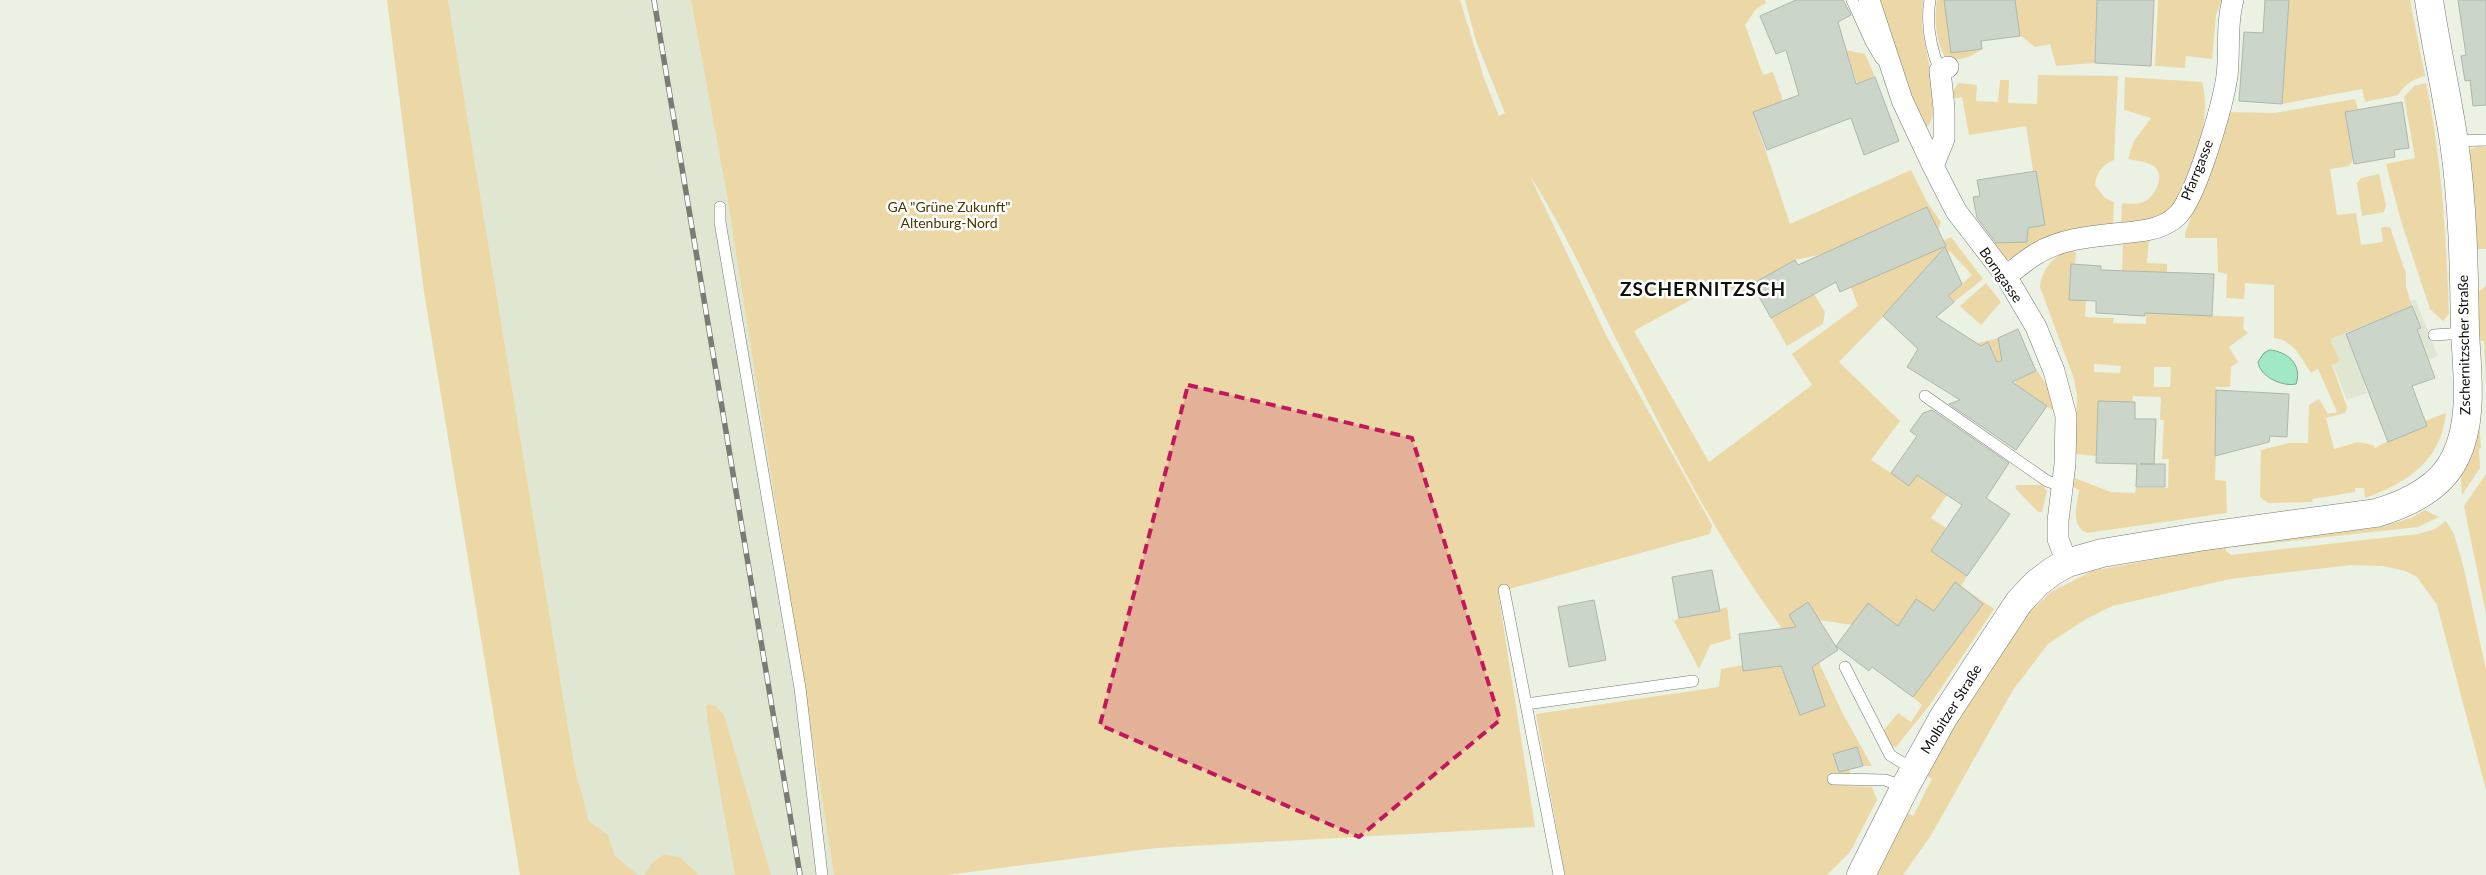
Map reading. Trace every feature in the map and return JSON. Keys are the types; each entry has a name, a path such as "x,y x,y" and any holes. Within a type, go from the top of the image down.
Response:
{"street":[{"name":"Pfarrgasse","path":"2006,276 2038,253 2058,245 2107,234 2154,228 2168,222 2178,214 2186,202 2199,171 2221,104 2227,75 2233,0"},
{"name":"Zschernitzscher Straße","path":"2067,563 2102,553 2146,545 2376,513 2403,505 2419,496 2447,472 2461,444 2467,413 2466,333 2462,229 2454,141 2429,0"},
{"name":"Borngasse","path":"1873,4 1893,77 1956,211 2006,276 2036,327 2054,371 2063,398 2066,443 2058,539 2067,563"},
{"path":"1934,166 1944,139 1944,69"},
{"name":"Molbitzer Straße","path":"1861,875 1909,778 1943,718 2019,602 2037,583 2067,563"}],"lane":[{"path":"1852,0 1870,42 1893,77"},
{"path":"1930,0 1928,12 1931,39 1944,69"},
{"path":"2454,141 2486,140"},
{"path":"720,206 720,222 800,688 822,875"},
{"path":"2434,336 2466,333"},
{"path":"1925,396 2047,481 2062,486"},
{"path":"1504,590 1559,875"},
{"path":"1845,667 1890,756 1909,778"},
{"path":"1526,704 1693,680"},
{"path":"1833,779 1885,780 1909,778"}],"highlighted area":[{"path":"1188,385 1412,438 1500,720 1359,837 1100,725"}],"shaded area":[{"path":"448,0 691,0 727,196 834,875 592,875"},
{"path":"2415,299 2438,356 2364,385 2367,393 2347,400 2322,337"},
{"path":"2269,350 2282,353 2292,360 2298,377 2296,384 2285,384 2273,380 2263,372 2258,362 2264,353"}],"green space":[{"path":"387,0 448,0 575,770 589,821 608,835 615,856 638,875 520,875 424,292"},
{"name":"GA \"Grüne Zukunft\" Altenburg-Nord","path":"691,0 1460,0 1484,78 1499,116 1505,113 1476,41 1465,0 1765,0 1766,3 1756,9 1745,25 1763,75 1773,72 1783,101 1753,113 1790,224 1911,170 1927,202 1941,222 1938,231 1927,207 1823,254 1795,260 1736,295 1725,281 1634,331 1709,462 1812,385 1792,354 1858,306 1851,287 1951,237 1983,279 1954,302 1948,296 1972,275 1950,251 1913,283 1914,285 1839,362 1900,421 1871,460 1891,473 1917,474 1947,495 1931,518 1946,528 1931,551 1967,576 1961,586 1994,609 1929,706 1896,747 1888,745 1884,730 1898,713 1911,722 1922,705 1913,697 1942,659 1868,604 1852,625 1819,620 1808,603 1789,615 1819,663 1843,714 1872,766 1863,766 1857,747 1844,751 1850,770 1848,786 1872,787 1877,800 1850,852 1827,875 1565,875 1536,714 1719,687 1721,669 1743,665 1744,671 1781,666 1782,672 1785,672 1786,675 1813,668 1756,592 1706,510 1660,426 1564,235 1529,174 1607,337 1712,525 1710,534 1498,592 1535,827 1156,848 947,875 834,875 727,196","holes":["1955,583 1983,604 1965,629 1936,609"]},
{"path":"1877,0 1923,0 1922,27 1934,95 1932,119 1927,127 1922,126"},
{"path":"1937,0 1944,0 1952,53 1982,49 1965,58 1947,60 1938,39"},
{"path":"2015,0 2097,0 2095,63 2056,66 2050,44 2035,47 2020,35"},
{"path":"2158,0 2222,0 2216,15 2212,59 2186,56 2185,68 2155,66"},
{"path":"2289,0 2410,0 2425,76 2409,83 2398,95 2365,102 2362,89 2282,104"},
{"path":"1846,50 1865,54 1875,77 1857,83"},
{"path":"2038,75 2118,76 2114,160 2101,170 2095,185 2105,198 2114,202 2113,226 2024,252 2006,260 1989,242 2027,242 2028,228 2045,224 2036,171 2033,171 2026,126 1969,135 1962,97 1952,99 1952,94 1959,83 1977,85 1976,101 1998,102 2000,80 2009,80 2008,103 2037,104"},
{"path":"2125,77 2202,82 2205,97 2205,115 2202,134 2191,173 2173,205 2158,218 2121,225 2122,203 2136,204 2145,201 2153,194 2159,178 2156,168 2152,165 2128,159 2134,141 2151,118 2124,110"},
{"path":"2426,83 2440,169 2445,227 2449,314 2443,321 2430,309 2401,221 2386,164 2415,158 2404,97 2414,86"},
{"path":"2355,99 2358,109 2345,112 2353,160 2349,166 2330,169 2337,215 2356,213 2361,245 2383,242 2381,227 2390,227 2406,274 2406,287 2412,306 2330,339 2340,361 2332,365 2347,407 2345,413 2326,418 2334,449 2358,442 2373,445 2375,448 2425,421 2446,413 2443,430 2429,457 2419,468 2395,485 2380,492 2365,498 2364,488 2355,488 2355,492 2312,499 2313,502 2268,503 2260,497 2261,450 2289,443 2308,443 2309,405 2319,399 2328,414 2337,412 2318,369 2311,373 2292,346 2281,339 2274,338 2274,285 2245,283 2244,299 2226,298 2227,274 2218,272 2217,238 2185,238 2185,234 2229,112 2275,113"},
{"path":"2479,146 2486,147 2486,249 2473,249 2468,153 2471,149"},
{"path":"2379,174 2386,206 2384,212 2362,216 2357,183 2361,178"},
{"path":"2149,238 2147,263 2167,264 2167,283 2178,283 2177,314 2244,317 2243,329 2248,333 2229,347 2238,362 2231,367 2230,387 2216,387 2215,425 2229,425 2216,449 2215,480 2226,481 2227,513 2087,533 2082,530 2076,520 2079,490 2071,486 2072,477 2111,492 2135,493 2136,488 2168,488 2169,459 2162,459 2164,420 2160,420 2161,397 2133,396 2132,402 2098,401 2096,456 2075,454 2077,395 2074,379 2040,287 2046,269 2054,259 2071,249 2076,253 2075,264 2071,264 2069,299 2086,300 2085,317 2114,318 2113,323 2146,324 2147,272 2122,270 2123,244 2125,241","holes":["2094,364 2121,366 2120,373 2094,372","2154,367 2171,367 2170,387 2154,387"]},
{"path":"1986,283 2001,302 1981,325 1960,306"},
{"path":"2486,286 2486,384 2484,341 2478,341 2476,294"},
{"path":"1814,294 1825,312 1823,324 1787,346 1771,318"},
{"path":"1998,338 2007,358 1990,381 1948,390 1978,343"},
{"path":"2037,371 2049,388 2055,412 2027,392 2004,398 2017,380"},
{"path":"2479,422 2480,468 2462,495 2461,476 2475,440"},
{"path":"2486,474 2486,614 2464,506"},
{"path":"2017,485 2042,485 2047,491 2042,512 2038,512 2015,488"},
{"path":"2425,510 2439,517 2418,527 2235,547 2234,544 2381,527 2411,518"},
{"path":"2446,521 2454,534 2464,569 2486,670 2486,790 2437,605 2417,577 2405,571 2383,566 2351,565 2230,579 2112,606 2086,619 2048,644 2013,690 1930,837 1903,875 1872,875 1903,811 1913,816 1932,779 1924,774 2023,618 2051,592 2092,571 2226,546 2226,551 2231,555 2418,534 2435,529"},
{"path":"1727,607 1731,639 1710,645 1699,669 1674,621 1679,618 1720,611 1720,609"},
{"path":"709,704 716,706 724,715 771,875 735,875 708,724 706,706"},
{"path":"663,855 680,857 699,875 644,875 653,862"}],"building":[{"path":"1796,0 1843,0 1851,15 1838,22 1856,84 1875,77 1899,141 1864,155 1851,118 1767,150 1753,112 1799,95 1786,50 1776,54 1760,16"},
{"path":"1944,0 2015,0 2020,36 1981,41 1982,49 1951,53"},
{"path":"2097,0 2154,0 2151,66 2095,63"},
{"path":"2265,0 2289,0 2282,104 2239,101 2244,32 2263,33"},
{"path":"2458,0 2486,0 2486,105 2473,106 2470,80 2465,81 2461,56 2466,55"},
{"path":"2402,102 2409,148 2394,150 2395,157 2354,164 2345,112"},
{"path":"2036,171 2045,225 2028,228 2027,242 1996,243 1977,218 1973,197 1980,196 1977,180"},
{"path":"1927,207 1946,246 1840,292 1836,282 1771,318 1752,284 1795,260 1798,265"},
{"path":"1945,247 1962,284 1948,296 1954,302 1936,317 1981,346 1988,342 1997,362 2002,361 1998,338 2018,329 2036,371 2012,382 2047,406 2016,450 1949,404 1960,400 1907,367 1918,349 1883,316"},
{"path":"2071,264 2101,266 2101,270 2214,274 2212,316 2145,313 2145,316 2096,313 2096,301 2069,300"},
{"path":"2412,306 2421,328 2417,329 2435,378 2412,386 2427,426 2388,442 2346,334"},
{"path":"2216,390 2289,394 2287,437 2270,436 2269,442 2215,456"},
{"path":"2098,401 2135,402 2135,419 2156,419 2154,464 2165,464 2165,487 2136,487 2137,464 2096,463"},
{"path":"1932,410 2009,463 1986,498 2010,514 1967,576 1931,551 1962,505 1917,475 1909,486 1891,473 1917,436 1910,431 1923,413"},
{"path":"1712,570 1720,611 1679,618 1672,577"},
{"path":"1955,582 1983,604 1913,697 1872,667 1869,671 1836,646 1868,603 1898,626 1916,599 1934,611"},
{"path":"1594,600 1606,660 1569,667 1558,607"},
{"path":"1808,602 1838,650 1812,667 1825,706 1800,715 1781,666 1743,671 1739,634 1796,627 1789,615"},
{"path":"1857,747 1863,766 1839,772 1833,754"}],"railway":[{"path":"654,0 800,875"}],"district":[{"name":"ZSCHERNITZSCH","path":"1703,289"}]}
